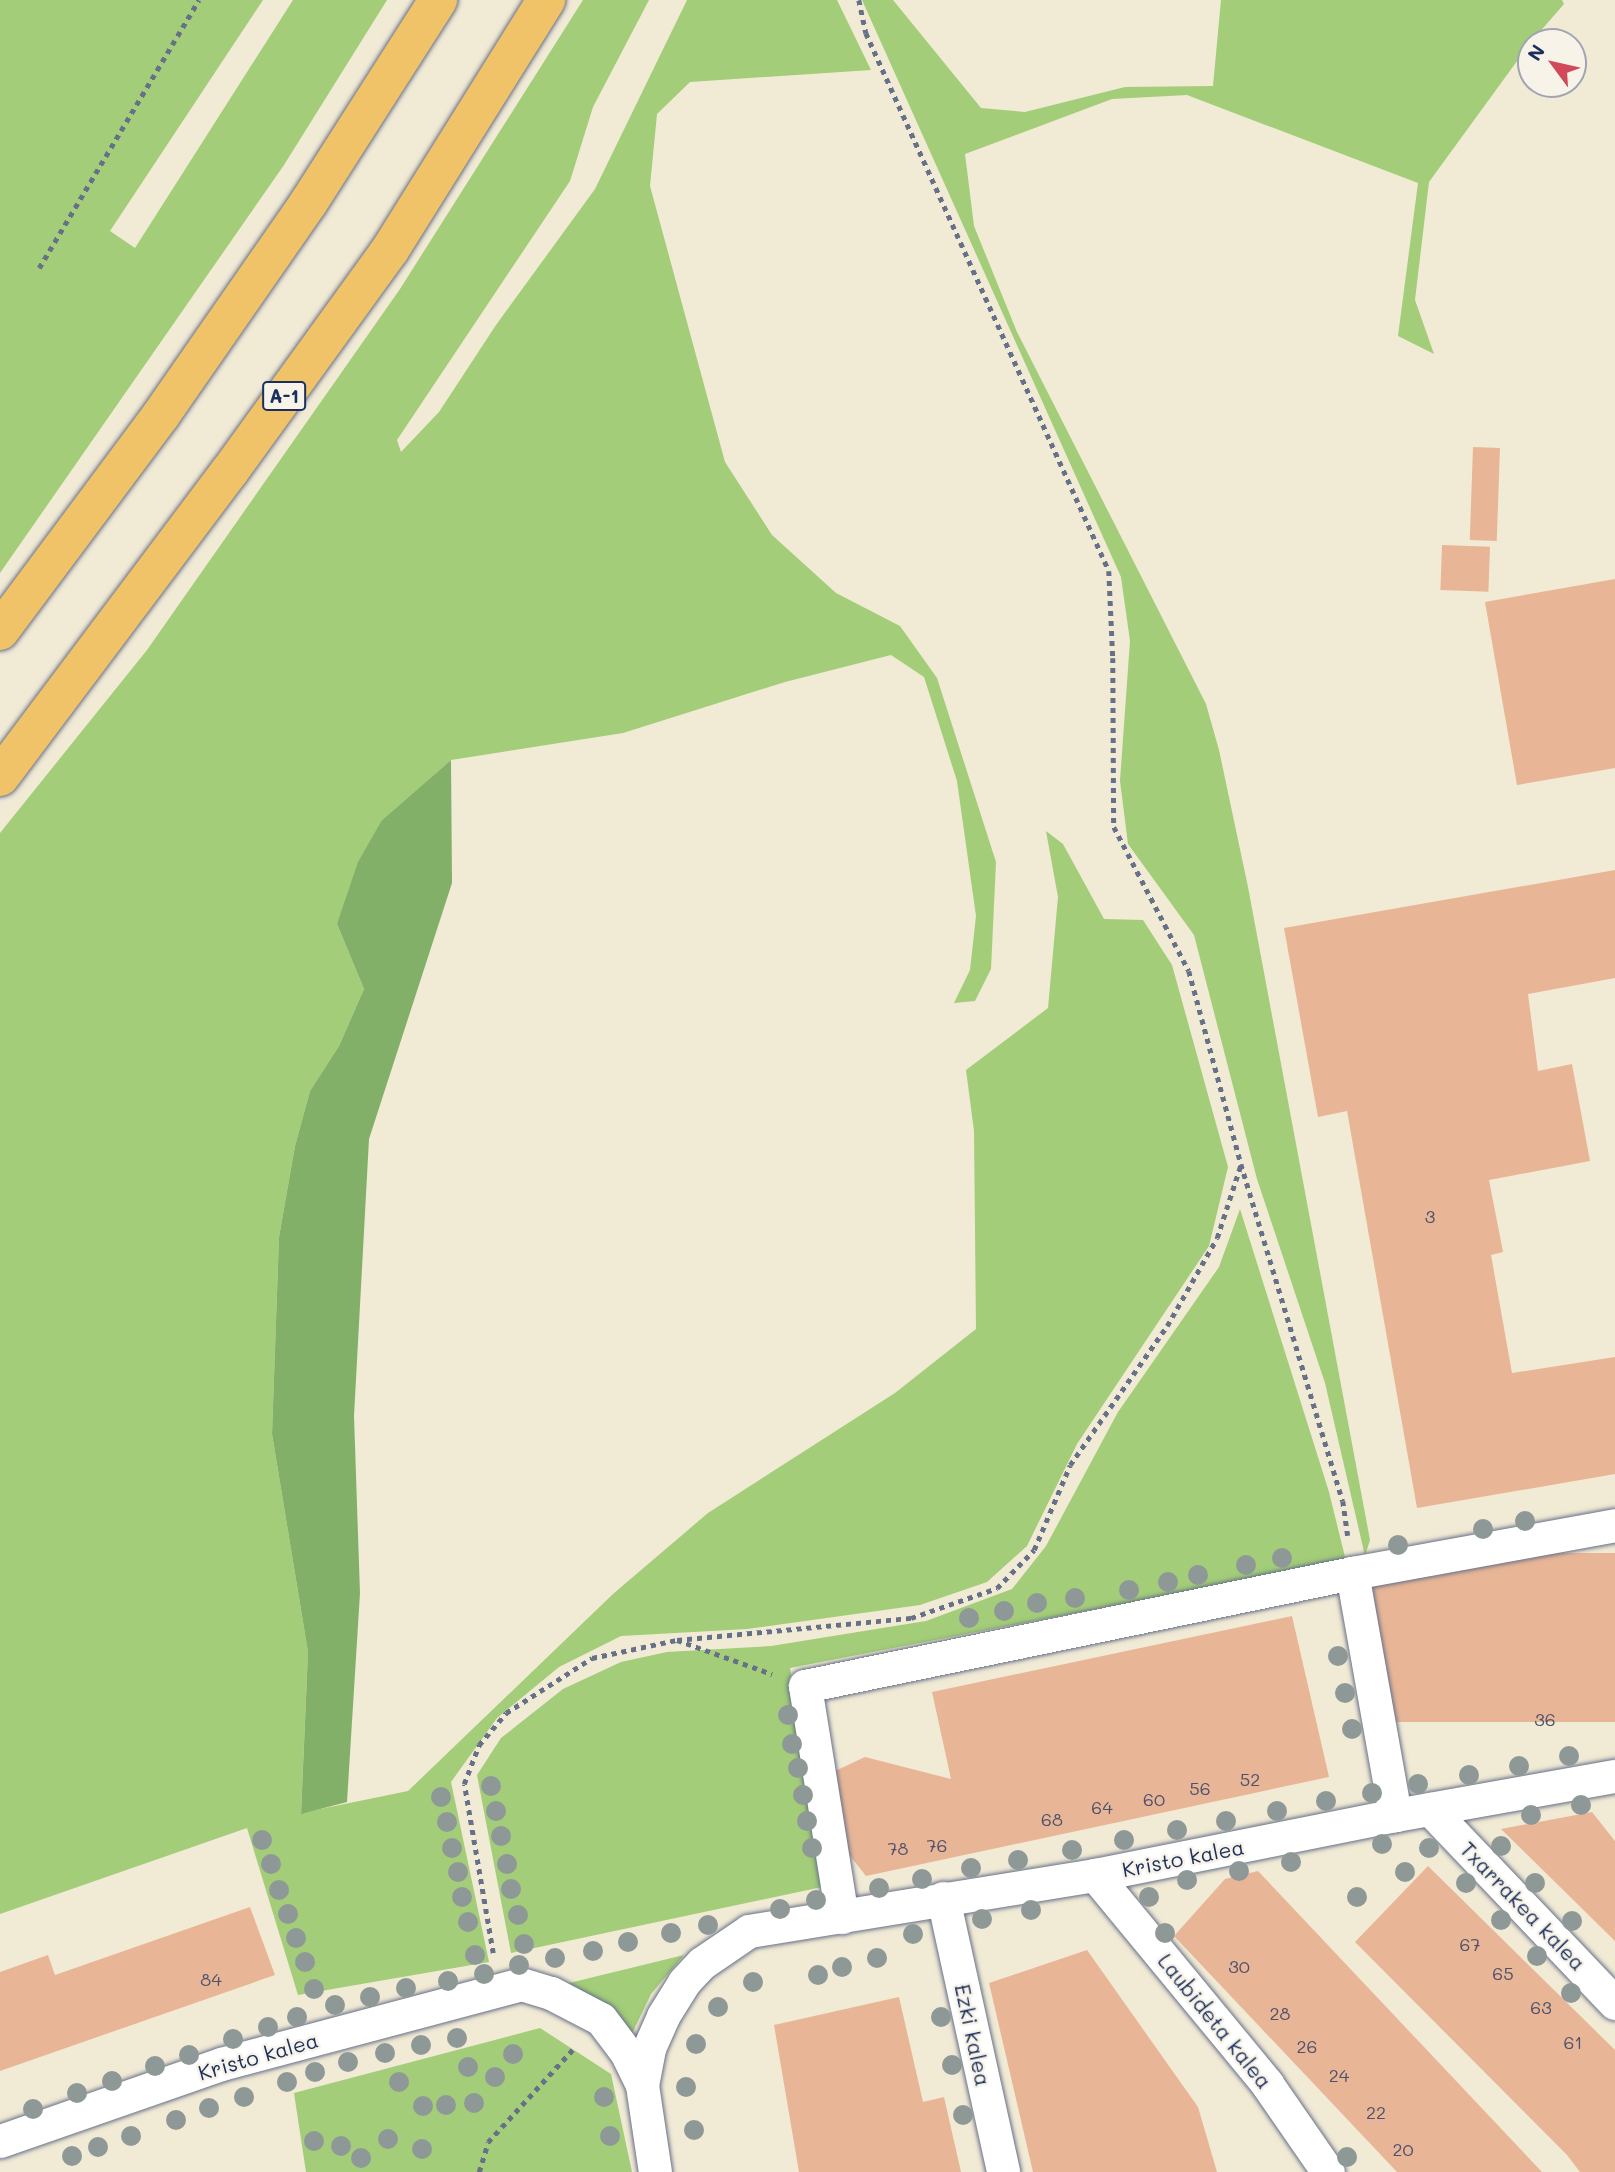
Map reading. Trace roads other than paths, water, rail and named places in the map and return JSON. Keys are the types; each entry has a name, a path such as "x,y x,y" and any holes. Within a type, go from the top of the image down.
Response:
{"highway":[{"path":"0,631 161,415 294,224 438,0"},
{"name":"A-1","path":"0,777 222,482 390,250 545,0"}],"street":[{"path":"842,1917 805,1686 1352,1573 1615,1525"},
{"path":"1352,1573 1395,1815"},
{"name":"Kristo kalea","path":"642,2085 649,2048 663,2016 684,1982 702,1963 749,1931 1096,1875 1395,1815 1615,1776"},
{"name":"Txarrakea kalea","path":"1430,1809 1615,2003"},
{"name":"Laubideta kalea","path":"1096,1875 1267,2084 1328,2172"},
{"name":"Ezki kalea","path":"943,1898 1003,2172"},
{"name":"Kristo kalea","path":"0,2141 221,2064 510,1987 551,1993 601,2019 626,2052 642,2085"},
{"path":"642,2085 655,2172"}]}
